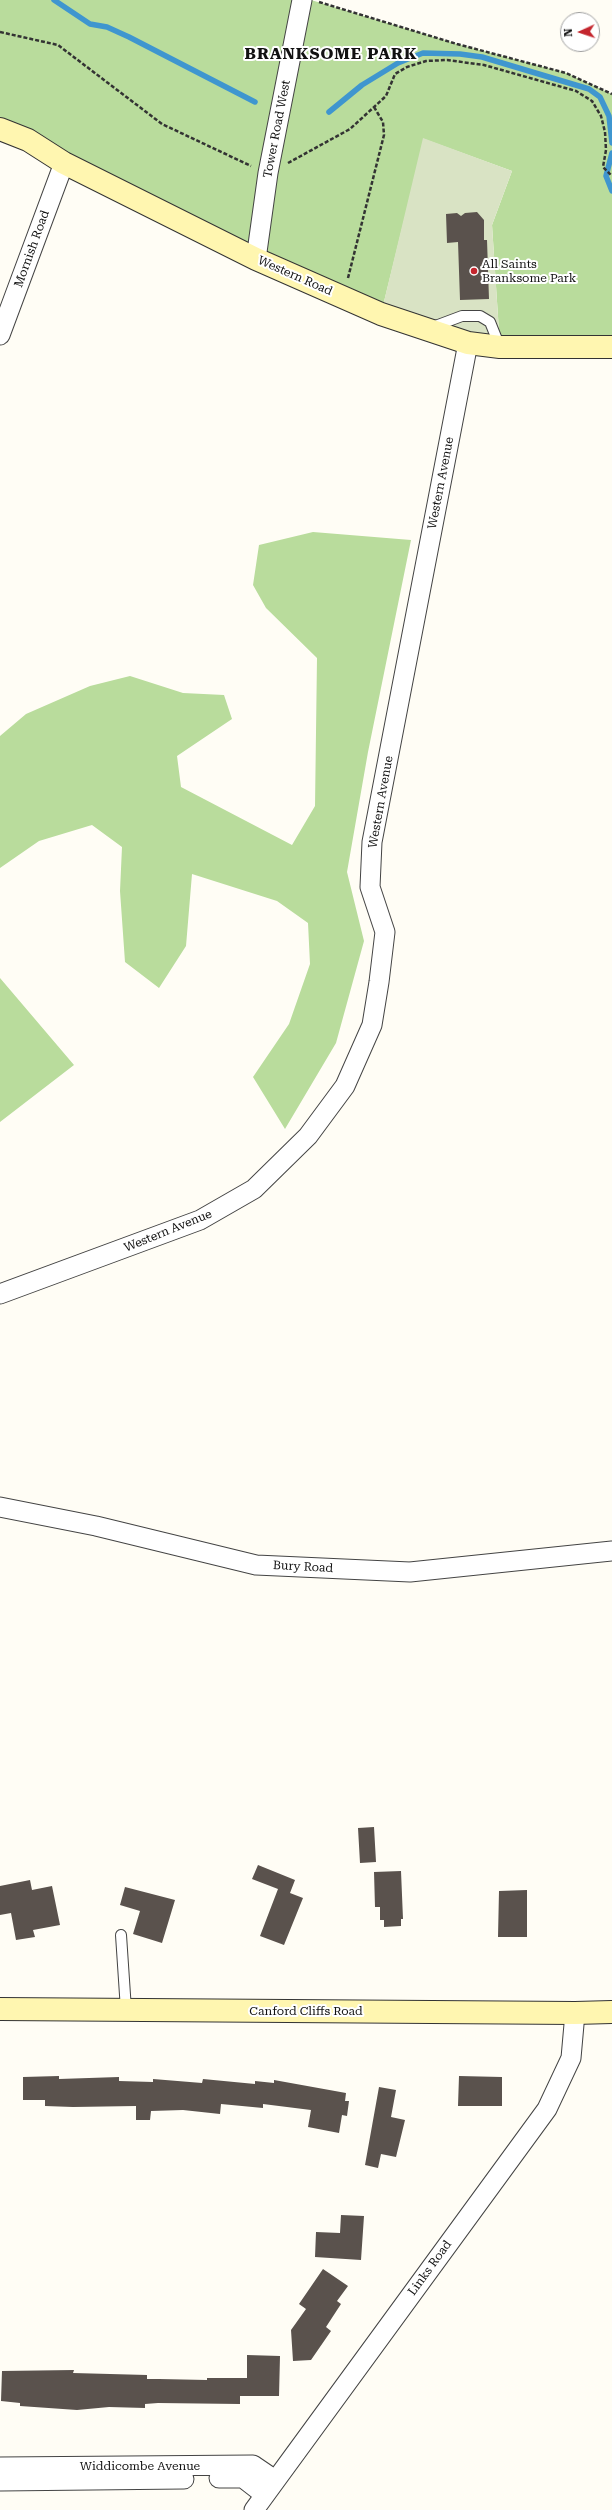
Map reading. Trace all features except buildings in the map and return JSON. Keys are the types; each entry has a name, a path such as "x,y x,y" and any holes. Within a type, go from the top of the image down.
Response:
{"street":[{"name":"Tower Road West","path":"256,259 268,173 302,0"},
{"name":"Western Road","path":"0,129 28,140 64,163 256,259 381,314 468,343 500,347 612,347"},
{"name":"Mornish Road","path":"0,335 64,163"},
{"name":"Western Avenue","path":"0,1294 200,1220 254,1189 308,1136 345,1086 372,1025 385,932 370,887 372,842 468,343"},
{"name":"Bury Road","path":"0,1507 96,1526 256,1565 410,1572 612,1551"},
{"name":"Canford Cliffs Road","path":"0,2009 612,2012"},
{"name":"Links Road","path":"259,2503 547,2109 571,2058 575,2013"},
{"name":"Widdicombe Avenue","path":"0,2467 253,2465 275,2480"},
{"name":"Widdicombe Avenue","path":"0,2481 243,2478 259,2503"}],"lane":[{"path":"426,329 462,316 480,316 490,322 500,347"},
{"path":"121,1935 126,2010"}],"path":[{"path":"311,0 457,44 566,73 612,94"},
{"path":"0,32 58,46 162,124 268,173 350,129 386,96 395,74 407,67 426,61 447,60 484,64 576,91 592,101 601,116 605,132 606,150 603,167 612,176"},
{"path":"343,298 384,135 383,122 374,107"}],"green space":[{"path":"0,0 311,0 457,44 566,73 612,94 612,347 500,347 492,225 512,171 424,139 381,314 0,129"},
{"path":"423,138 512,171 492,225 500,347 381,314"},
{"path":"313,532 411,540 368,752 347,872 364,941 336,1043 285,1129 253,1077 289,1024 310,964 308,923 277,901 192,874 186,946 159,988 125,962 120,891 122,847 92,825 39,841 0,868 0,736 26,714 90,686 130,676 183,693 224,695 232,719 177,756 181,787 292,845 315,806 317,658 266,608 253,585 259,545"},
{"path":"0,978 74,1065 0,1122"}],"waterway":[{"path":"54,0 90,24 107,27 129,37 255,102"},
{"path":"329,112 362,85 398,63 423,53 460,54 482,57 589,89 600,97 609,116 612,143"},
{"path":"612,153 606,176 612,191"}],"place":[{"name":"All Saints Branksome Park","path":"474,271"}],"district":[{"name":"BRANKSOME PARK","path":"331,54"}]}
